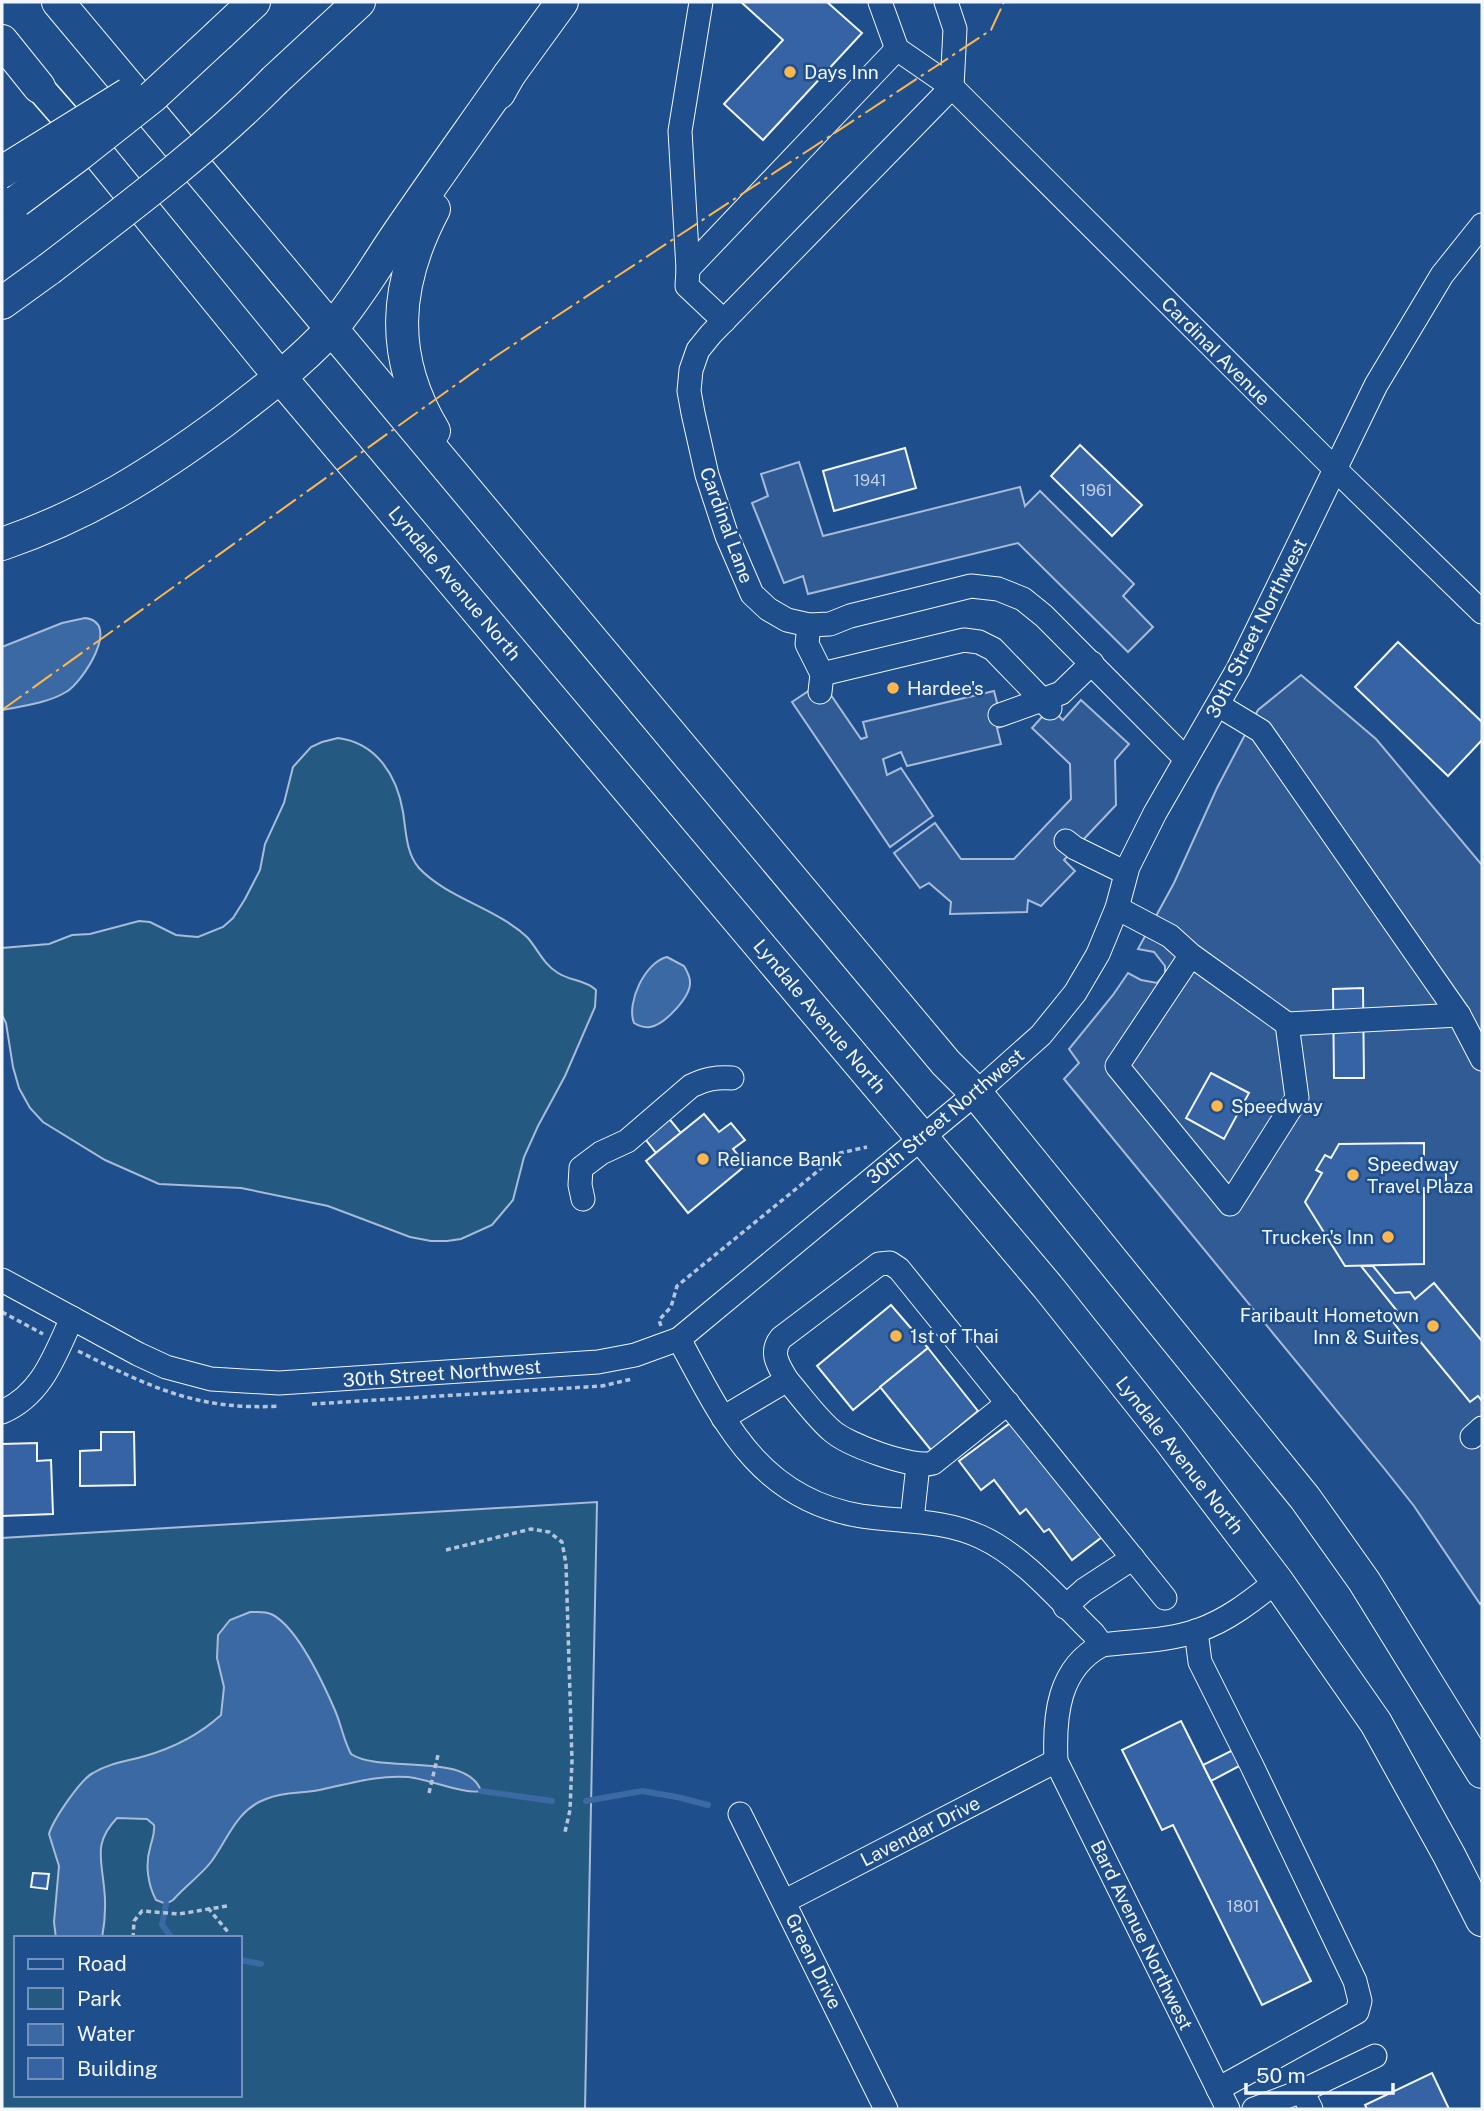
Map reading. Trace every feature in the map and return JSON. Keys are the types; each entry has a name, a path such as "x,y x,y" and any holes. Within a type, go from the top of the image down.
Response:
{"highway":[{"path":"58,2 946,1063 976,1093 1305,1498 1364,1581 1482,1772"},
{"path":"9,206 152,97 254,2"},
{"path":"2,303 180,167 237,118 359,2"},
{"path":"2,544 38,531 129,487 174,458 281,378 332,328 354,300 562,2"},
{"path":"2,172 220,34"},
{"path":"2,41 39,87"},
{"path":"2,53 39,87"},
{"path":"480,507 430,425 414,392 407,369 401,314 406,278 421,233 509,75"},
{"name":"Lyndale Avenue North","path":"99,155 281,378 1057,1298 1169,1439 1277,1581 1376,1723 1450,1855 1482,1920"}],"main road":[{"path":"39,87 99,155"}],"street":[{"path":"701,2 680,131 687,286 724,321"},
{"path":"688,269 897,49 880,2"},
{"path":"946,2 955,29 952,87"},
{"name":"Cardinal Avenue","path":"897,49 952,87 1482,612"},
{"name":"Cardinal Lane","path":"952,87 698,350 691,370 690,391 707,475 727,536 752,594 768,609 788,620 809,625 830,624 971,586 998,589 1023,599 1092,663 1186,759"},
{"name":"30th Street Northwest","path":"2,1280 166,1367 203,1378 246,1383 580,1364 635,1355 674,1341 976,1093 1041,1035 1075,993 1098,954 1117,908 1126,873 1155,813 1218,705 1276,594 1376,385 1443,275 1482,225"},
{"path":"809,625 807,644 821,683 964,640 979,642 993,649 1046,704"},
{"path":"1000,715 1046,704 1092,663"},
{"path":"1218,705 1261,732 1459,1015 1482,1059"},
{"path":"1066,841 1126,873"},
{"path":"1117,908 1170,936 1191,955 1287,1024 1459,1015"},
{"path":"1191,955 1117,1066 1230,1204 1297,1098 1287,1024"},
{"path":"583,1199 579,1175 581,1168 588,1161 627,1141 691,1086 702,1080 732,1078"},
{"path":"1008,1404 933,1463 918,1465 858,1445 832,1431 788,1380 775,1358 775,1345 879,1264 890,1263 899,1269 1165,1598"},
{"path":"2,1412 15,1406 47,1373 72,1318"},
{"path":"674,1341 740,1444 756,1462 793,1490 815,1502 857,1515 941,1523 983,1538 1018,1560 1102,1645"},
{"path":"723,1418 788,1380"},
{"path":"912,1520 918,1465"},
{"path":"1065,1607 1084,1590 1133,1558"},
{"path":"1056,1761 1057,1727 1066,1683 1078,1663 1102,1645 1195,1632 1233,1613 1277,1581"},
{"path":"1195,1632 1200,1662 1355,1981 1360,2001 1357,2012 1223,2099"},
{"name":"Bard Avenue Northwest","path":"1056,1761 1223,2099"},
{"name":"Lavendar Drive","path":"785,1900 1056,1761"},
{"name":"Green Drive","path":"740,1814 785,1900 886,2109"},
{"path":"1254,2109 1307,2100 1375,2056"}],"path":[{"path":"674,1341 659,1320 671,1307 677,1286 840,1153 867,1147"},
{"path":"446,1550 531,1529 549,1532 562,1542 566,1564 572,1760 570,1810 565,1832"},
{"path":"429,1793 439,1755"},
{"path":"133,1936 134,1921 142,1911 173,1914 227,1906"},
{"path":"208,1908 228,1932"}],"green space":[{"path":"338,738 364,747 383,763 390,774 400,799 409,849 419,868 443,887 515,927 558,973 588,984 596,990 595,1007 565,1076 524,1157 513,1200 492,1225 461,1239 431,1241 410,1237 328,1206 241,1188 159,1184 105,1160 43,1122 30,1108 19,1088 13,1067 6,1023 2,1015 2,948 49,944 72,935 90,934 139,921 150,922 176,935 198,937 223,927 233,918 260,870 265,844 284,803 293,767 311,747"},
{"path":"597,1502 585,2109 2,2109 2,1538"}],"shaded area":[{"path":"799,462 823,536 1020,487 1025,506 1040,491 1134,584 1123,596 1153,627 1128,652 1018,543 808,594 803,576 784,583 752,503 768,496 761,474"},
{"path":"1301,675 1376,739 1482,865 1480,1604 1414,1506 1064,1079 1079,1063 1069,1049 1128,973 1141,980 1157,983 1165,974 1165,966 1154,952 1138,949 1174,883 1217,788 1258,710"},
{"path":"822,682 861,739 867,737 863,722 994,691 1003,726 997,728 1001,744 907,766 901,752 883,759 887,775 901,768 933,816 890,847 792,702"},
{"path":"1081,700 1129,744 1115,760 1116,805 1064,860 1075,871 1041,906 1028,900 1027,912 950,914 951,902 929,883 920,888 894,853 935,823 961,859 1014,859 1071,799 1070,764 1032,728 1050,708 1063,720"}],"water":[{"path":"85,618 96,622 100,630 100,641 89,665 73,686 51,699 2,710 2,647 62,623"},
{"path":"667,957 684,966 690,982 689,988 676,1009 662,1021 650,1027 639,1026 634,1023 632,1015 639,984 651,967"},
{"path":"250,1612 264,1612 281,1620 299,1642 316,1670 351,1754 382,1763 442,1767 459,1771 473,1779 481,1791 466,1791 416,1778 397,1777 376,1778 317,1791 273,1796 247,1810 207,1867 166,1904 156,1900 148,1875 148,1854 154,1825 147,1819 117,1818 102,1842 105,1899 102,1936 56,1936 54,1922 59,1866 49,1834 56,1820 74,1792 93,1773 176,1745 221,1715 224,1687 217,1658 218,1635 230,1620"}],"building":[{"name":"Days Inn","path":"741,2 827,2 862,33 763,140 724,104 783,40"},
{"path":"1080,445 1142,505 1112,536 1051,476"},
{"path":"905,448 916,488 834,511 823,471"},
{"path":"1398,642 1482,722 1482,740 1448,776 1355,687"},
{"path":"1363,988 1364,1078 1334,1078 1333,989"},
{"name":"Speedway","path":"1211,1073 1249,1093 1224,1139 1186,1118"},
{"path":"657,1104 681,1133 656,1153 633,1123"},
{"path":"704,1114 719,1132 731,1123 745,1140 733,1149 746,1165 688,1213 646,1161"},
{"path":"1424,1143 1424,1165 1431,1164 1446,1173 1446,1188 1424,1188 1424,1264 1345,1266 1305,1202 1322,1173 1316,1170 1325,1155 1331,1158 1339,1144"},
{"name":"Faribault Hometown Inn & Suites","path":"1361,1266 1373,1266 1395,1293 1410,1292 1415,1299 1434,1283 1482,1341 1482,1401 1478,1396 1470,1402 1414,1334 1407,1340 1390,1318 1398,1312"},
{"path":"891,1305 928,1348 853,1410 817,1366"},
{"path":"928,1348 978,1411 931,1450 880,1387"},
{"path":"1013,1421 1102,1537 1072,1560 1049,1529 1044,1532 1026,1509 1020,1514 994,1480 981,1490 959,1461"},
{"path":"101,1432 134,1432 135,1485 80,1486 80,1451 101,1450"},
{"path":"37,1443 37,1461 51,1460 53,1514 2,1516 2,1444"},
{"path":"1181,1721 1311,1981 1262,2005 1173,1825 1162,1830 1122,1750"},
{"path":"1235,1749 1243,1764 1211,1781 1203,1765"},
{"path":"33,1873 49,1874 47,1889 31,1887"},
{"path":"1432,2073 1449,2109 1367,2109 1365,2105"}],"waterway":[{"path":"481,1791 552,1801"},
{"path":"586,1801 642,1791 708,1805"},
{"path":"166,1904 162,1925 170,1936"},
{"path":"242,1960 261,1964"}],"power":[{"path":"2,710 496,356 991,30 1004,2"}],"place":[{"name":"Days Inn","path":"790,72"},
{"name":"Hardee's","path":"893,688"},
{"name":"Speedway","path":"1217,1106"},
{"name":"Reliance Bank","path":"703,1159"},
{"name":"Speedway Travel Plaza","path":"1353,1175"},
{"name":"Trucker's Inn","path":"1388,1237"},
{"name":"Faribault Hometown Inn & Suites","path":"1433,1326"},
{"name":"1st of Thai","path":"896,1336"}]}
